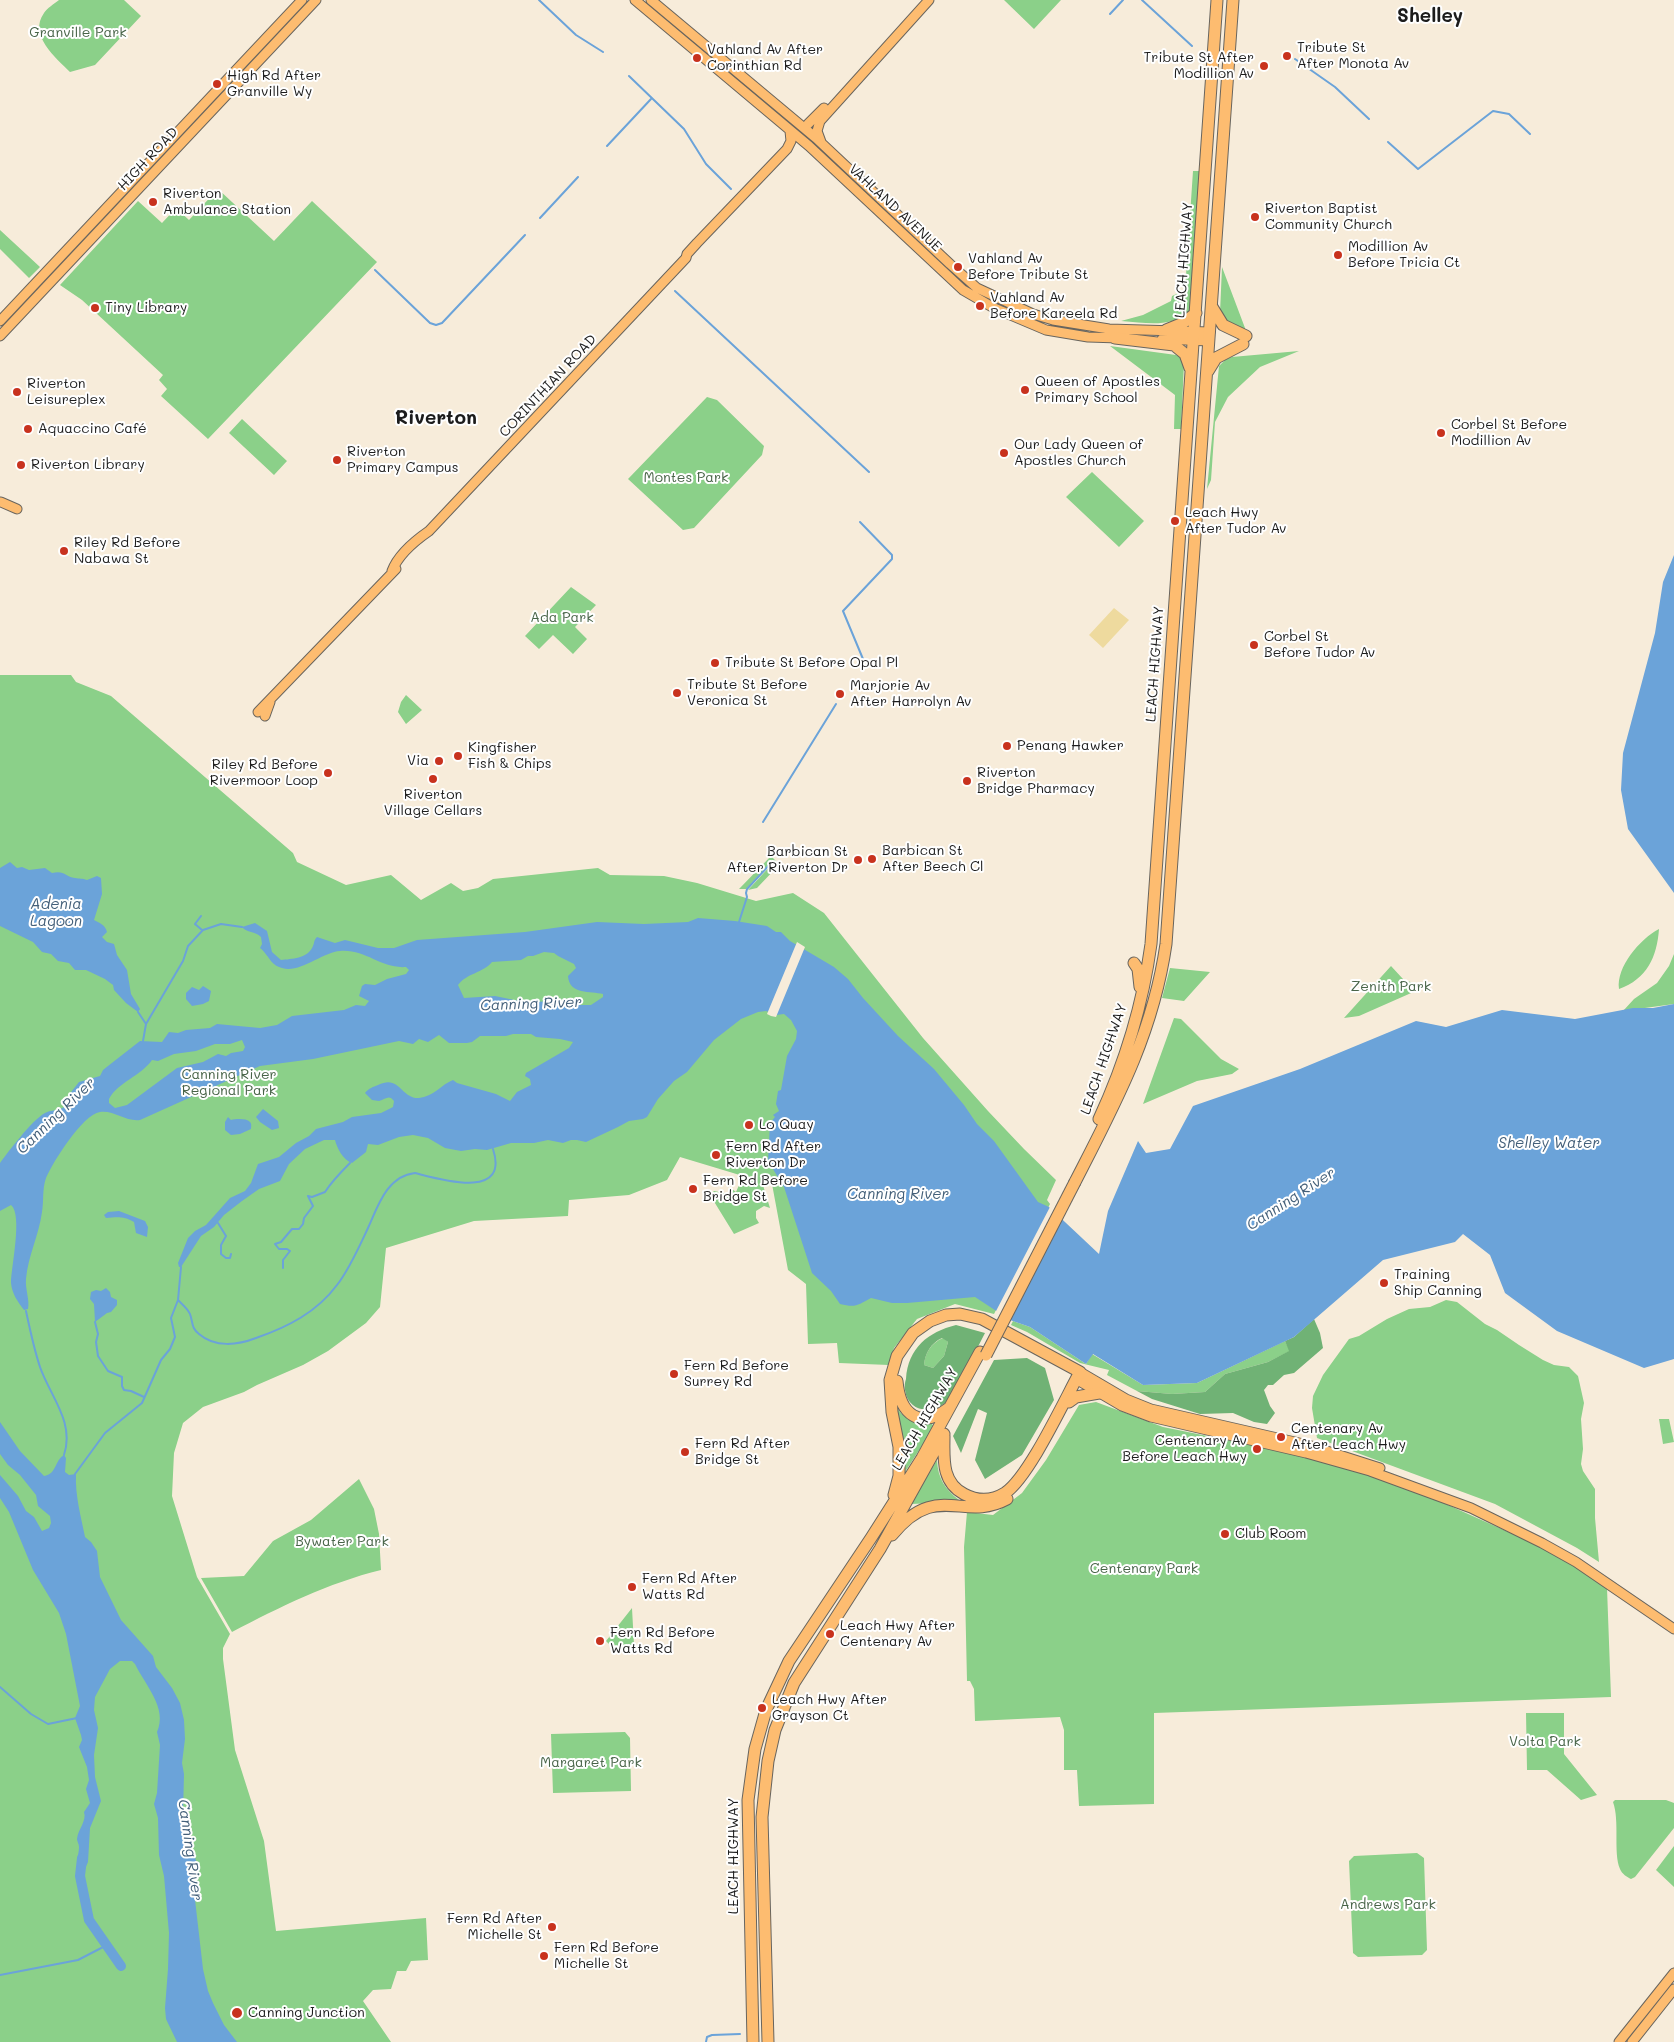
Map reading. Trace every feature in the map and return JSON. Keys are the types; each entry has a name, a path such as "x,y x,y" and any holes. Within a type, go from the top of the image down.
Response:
{"highway":[{"name":"LEACH HIGHWAY","path":"1072,1180 1104,1108 1141,996 1148,961 1217,0"},
{"name":"LEACH HIGHWAY","path":"768,2042 762,1818 768,1761 779,1720 799,1675 880,1550 944,1435 983,1353 1072,1180 1110,1114 1152,1014 1166,944 1233,0"},
{"path":"1208,371 1216,358 1244,340 1223,325 1212,307"},
{"path":"1166,330 1183,323 1196,313"},
{"path":"1115,338 1174,345 1185,354 1191,370"},
{"path":"1148,961 1158,958 1166,944"},
{"path":"1134,962 1138,970 1141,996"},
{"path":"891,1505 899,1476 899,1448 892,1412 890,1380 897,1356 912,1333 930,1321 946,1316 960,1314 982,1319 1081,1377"},
{"path":"951,1407 937,1417 927,1419 916,1416 907,1411 902,1402 898,1386 902,1358 916,1336 933,1325 944,1321 958,1319 988,1328 1081,1377"},
{"name":"LEACH HIGHWAY","path":"753,2042 747,1816 755,1749 762,1724 780,1677 800,1643 891,1505 983,1353"},
{"path":"944,1435 944,1464 947,1476 953,1486 970,1497 987,1499 997,1497 1014,1485 1027,1468 1081,1377"},
{"path":"880,1550 905,1521 927,1507 942,1504 986,1508 1011,1497 1030,1474 1081,1377"},
{"path":"1069,1402 1076,1397 1099,1393"},
{"path":"751,1776 767,1727 779,1720"}],"main road":[{"name":"HIGH ROAD","path":"0,321 302,0"},
{"name":"HIGH ROAD","path":"0,336 316,0"},
{"name":"VAHLAND AVENUE","path":"635,0 790,131 797,145 811,148 870,205 974,298 1025,323 1046,330 1088,337 1210,337"},
{"name":"VAHLAND AVENUE","path":"651,0 793,120 808,127 845,166 968,281 992,296 1042,318 1109,329 1166,330 1194,336"},
{"path":"823,144 817,135 818,124 929,0"},
{"path":"695,51 702,43"},
{"path":"793,120 799,128 797,145 811,148 808,127 850,80 885,48"},
{"name":"CORINTHIAN ROAD","path":"261,714 272,699 392,571 399,567 423,541 429,531 787,149 791,141 790,131"},
{"name":"CORINTHIAN ROAD","path":"686,258 691,257 797,145"},
{"path":"845,166 851,177 880,206 870,205"},
{"path":"0,502 14,512"},
{"path":"1081,1377 1099,1393 1122,1406 1151,1417 1306,1453 1370,1471 1471,1508 1534,1538 1576,1562 1674,1629"},
{"path":"1081,1377 1151,1409 1328,1451 1362,1461 1462,1499 1504,1517 1579,1558 1674,1623"},
{"path":"1619,2042 1674,1973"},
{"path":"1632,2042 1674,1989"}],"green space":[{"name":"Granville Park","path":"59,0 124,0 141,16 95,65 70,72 51,53 39,30 40,21 44,13"},
{"path":"1004,0 1061,0 1034,29"},
{"path":"1193,171 1202,171 1192,312 1166,322 1121,321 1143,315 1171,301 1172,296 1185,290"},
{"path":"218,189 274,241 312,201 377,262 208,439 161,396 167,389 159,380 163,375 82,300 60,285 138,201 162,223 176,208 189,220"},
{"path":"0,230 40,267 29,278 0,249"},
{"path":"1222,267 1245,328 1244,331 1232,327 1220,313"},
{"path":"1110,346 1176,355 1181,358 1184,363 1181,429 1174,429 1175,395"},
{"path":"1299,351 1260,367 1228,397 1215,422 1211,480 1207,489 1219,366 1225,360 1232,357"},
{"name":"Montes Park","path":"707,397 717,400 764,446 762,455 694,528 683,530 628,479"},
{"path":"242,419 287,461 274,475 229,433"},
{"path":"1092,472 1144,521 1119,547 1066,497"},
{"name":"Ada Park","path":"571,587 596,605 575,627 587,639 573,654 553,635 539,649 525,636"},
{"name":"Canning River Regional Park","path":"0,675 71,675 76,682 111,696 293,853 297,862 346,885 391,875 421,900 451,883 463,891 478,888 493,879 598,868 610,875 664,876 697,883 756,901 793,893 824,913 923,1038 988,1111 1056,1180 1047,1200 1050,1204 994,1314 955,1304 917,1319 894,1348 889,1365 839,1363 837,1343 808,1344 806,1284 788,1270 772,1184 762,1182 770,1208 764,1206 756,1211 756,1218 759,1223 734,1234 710,1195 714,1191 729,1194 732,1189 736,1192 743,1176 680,1157 667,1180 629,1195 569,1200 568,1216 474,1221 386,1248 380,1307 366,1323 328,1351 303,1365 244,1392 203,1407 183,1423 174,1453 172,1496 197,1577 230,1634 223,1648 223,1659 235,1750 264,1841 276,1931 426,1918 428,1960 411,1961 406,1971 397,1971 391,1989 373,1990 363,2001 391,2042 0,2042"},
{"path":"406,695 422,710 406,724 398,712 401,702"},
{"path":"771,856 777,862 777,867 757,888 748,890 773,863 772,861 746,889 739,889"},
{"path":"1659,929 1656,949 1649,966 1637,979 1619,989 1621,972 1631,954 1644,940"},
{"path":"1674,954 1674,1004 1623,1011 1634,999 1657,983 1669,966"},
{"name":"Zenith Park","path":"1391,966 1403,979 1413,983 1427,983 1427,986 1359,1016 1344,1018"},
{"path":"1170,968 1210,972 1184,1001 1162,998"},
{"path":"1174,1018 1181,1019 1221,1059 1239,1069 1232,1074 1197,1081 1143,1104"},
{"path":"1446,1300 1457,1302 1485,1324 1543,1360 1554,1365 1569,1367 1578,1376 1584,1403 1581,1419 1583,1449 1581,1464 1583,1471 1595,1489 1595,1518 1599,1562 1577,1548 1495,1504 1317,1438 1312,1408 1313,1396 1323,1375 1349,1339 1359,1336 1387,1319 1409,1309 1430,1307"},
{"path":"1314,1319 1320,1333 1323,1348 1294,1373 1284,1375 1273,1385 1268,1385 1264,1390 1275,1413 1267,1424 1254,1422 1233,1413 1200,1414 1152,1399 1137,1391 1172,1394 1205,1392 1225,1374 1268,1362 1289,1351 1285,1341 1294,1337"},
{"path":"1013,1321 1030,1327 1086,1364 1092,1354 1143,1385 1197,1383 1285,1341 1290,1351 1268,1362 1225,1374 1205,1392 1172,1394 1137,1391 1107,1375 1109,1370 1080,1363 1027,1332 1011,1325"},
{"path":"956,1325 985,1333 948,1400 936,1408 922,1409 916,1407 907,1398 905,1389 911,1358 915,1350 928,1337","holes":["942,1338 948,1342 944,1356 933,1368 924,1365 927,1353 935,1343"]},
{"path":"943,1338 948,1342 944,1356 933,1368 924,1365 929,1349"},
{"path":"1027,1358 1045,1368 1054,1400 1022,1455 985,1479 975,1460 987,1413 978,1409 961,1453 953,1436 994,1360"},
{"name":"Centenary Park","path":"1096,1402 1163,1427 1306,1456 1410,1488 1553,1552 1607,1588 1611,1697 1154,1713 1154,1804 1079,1806 1077,1770 1064,1770 1064,1730 1060,1717 975,1721 974,1689 970,1681 967,1681 964,1547 967,1512 993,1515 1022,1493 1046,1460 1079,1405"},
{"path":"895,1403 901,1413 909,1420 932,1424 934,1427 903,1475"},
{"path":"1659,1419 1669,1419 1674,1442 1663,1444"},
{"path":"937,1460 943,1483 959,1502 911,1504"},
{"name":"Bywater Park","path":"359,1479 374,1509 379,1534 381,1570 323,1589 232,1632 201,1578 244,1576 273,1541 311,1520"},
{"path":"632,1608 634,1645 611,1646 606,1641"},
{"name":"Volta Park","path":"1526,1713 1564,1713 1564,1754 1597,1795 1581,1800 1547,1770 1527,1770"},
{"name":"Margaret Park","path":"625,1732 630,1738 631,1791 553,1793 551,1734"},
{"path":"1615,1800 1666,1800 1674,1803 1674,1828 1635,1877 1631,1879 1622,1872 1618,1862 1616,1818 1613,1802"},
{"path":"1674,1846 1674,1887 1656,1870"},
{"name":"Andrews Park","path":"1417,1853 1424,1858 1427,1950 1422,1955 1358,1957 1353,1953 1349,1861 1354,1856"}],"sand":[{"path":"1114,608 1129,620 1103,648 1089,635"}],"water":[{"path":"1674,555 1674,893 1628,829 1621,790 1623,753 1655,633 1663,582"},
{"name":"Adenia Lagoon","path":"10,862 17,868 22,867 29,870 45,868 52,873 60,872 87,880 97,876 101,878 102,894 94,920 105,927 107,932 102,937 107,942 114,944 117,955 127,970 131,994 140,1009 138,1012 126,1003 114,990 113,985 105,979 86,970 75,970 69,963 58,961 51,954 42,952 33,942 0,926 0,868"},
{"name":"Shelley Water","path":"698,918 767,926 776,932 781,932 790,941 834,967 848,979 898,1036 934,1069 977,1124 994,1141 1038,1202 1049,1207 1099,1254 1108,1211 1138,1141 1146,1153 1170,1149 1193,1106 1300,1069 1416,1021 1446,1027 1502,1010 1575,1019 1633,1008 1653,1008 1674,1004 1674,1359 1644,1368 1557,1331 1505,1293 1490,1255 1463,1234 1455,1242 1383,1260 1294,1337 1197,1383 1143,1385 1093,1354 1086,1364 1030,1327 1010,1320 975,1297 907,1303 892,1303 871,1298 857,1305 840,1304 831,1291 812,1273 784,1187 768,1161 770,1123 775,1117 773,1115 779,1111 776,1104 778,1091 781,1090 787,1056 796,1039 797,1031 791,1020 784,1014 776,1015 766,1011 741,1019 714,1040 687,1072 674,1081 658,1099 647,1117 629,1121 586,1142 571,1140 563,1143 548,1140 534,1143 511,1143 487,1150 461,1151 445,1148 428,1138 413,1135 399,1137 378,1145 368,1144 366,1152 352,1163 343,1157 335,1140 324,1140 305,1149 289,1164 280,1181 259,1189 224,1215 214,1227 201,1236 181,1267 179,1267 178,1263 188,1238 195,1231 206,1225 230,1198 245,1191 251,1183 258,1164 279,1157 316,1129 343,1122 352,1117 381,1113 393,1107 394,1101 391,1098 379,1101 372,1100 365,1093 371,1088 385,1082 391,1083 408,1095 419,1098 433,1093 453,1080 457,1083 496,1094 510,1101 517,1092 531,1085 530,1079 525,1076 526,1073 569,1048 573,1042 536,1037 531,1034 513,1034 506,1036 480,1036 472,1042 449,1043 439,1035 428,1042 419,1039 413,1044 399,1041 313,1059 260,1066 140,1120 100,1112 85,1121 77,1130 61,1151 46,1178 41,1221 27,1270 28,1309 24,1310 16,1298 11,1283 16,1242 16,1219 11,1205 0,1211 0,1163 34,1122 45,1113 61,1109 68,1104 71,1100 68,1096 79,1082 100,1076 103,1070 140,1041 162,1042 169,1032 178,1033 186,1030 210,1028 217,1024 260,1028 277,1025 292,1016 344,1010 356,1005 365,1006 369,1001 359,996 362,986 365,984 375,985 387,979 406,974 409,970 406,967 389,965 349,951 333,952 296,968 278,967 260,948 262,944 261,937 242,927 255,923 267,931 272,952 281,960 307,954 317,937 335,943 345,940 378,948 394,948 417,940 525,932 597,922 644,924 688,922","holes":["544,952 554,953 574,964 576,968 568,976 572,986 581,991 603,994 603,997 591,1005 519,1001 495,996 464,998 458,985 492,962 521,960","242,1040 245,1047 243,1051 226,1056 218,1054 203,1062 177,1068 127,1105 115,1108 109,1103 113,1093 152,1060 158,1061 174,1054 196,1051 215,1044 230,1044"]},
{"path":"203,986 211,991 209,1001 192,1006 186,999 186,993 192,987 199,990"},
{"path":"263,1109 278,1121 279,1128 272,1130 260,1122 256,1117"},
{"path":"228,1117 231,1120 241,1119 250,1122 251,1129 240,1134 231,1135 225,1130 225,1122"},
{"path":"119,1211 145,1221 148,1227 147,1237 136,1233 134,1222 120,1217 106,1218 104,1215 108,1212"},
{"path":"106,1288 110,1292 111,1297 117,1300 117,1305 111,1312 95,1322 94,1304 90,1299 91,1292 101,1291"},
{"name":"Canning River","path":"0,1422 20,1451 44,1476 51,1473 64,1455 66,1458 65,1472 69,1475 76,1474 77,1498 85,1537 97,1551 100,1577 121,1620 153,1656 156,1667 172,1688 180,1703 184,1720 185,1739 182,1763 184,1774 183,1813 190,1844 198,1866 194,1891 203,1969 213,2003 224,2025 237,2042 177,2042 166,2019 169,1933 164,1876 159,1855 158,1818 154,1804 157,1793 160,1745 157,1732 160,1714 154,1697 132,1661 120,1661 110,1669 95,1697 94,1710 98,1728 94,1755 95,1777 101,1801 90,1828 88,1862 85,1869 80,1871 77,1862 79,1847 77,1839 84,1819 84,1812 90,1803 86,1789 89,1780 87,1767 79,1747 82,1740 75,1718 80,1706 66,1634 59,1613 33,1570 9,1512 0,1498 0,1475 18,1496 26,1511 34,1517 42,1531 49,1528 51,1523 50,1516 38,1506 36,1495 0,1454"}],"pier":[{"path":"797,942 805,947 776,1017 771,1016 767,1014"},
{"path":"1051,1205 1062,1216 1008,1321 995,1313"}],"waterway":[{"path":"539,0 576,35 603,52"},
{"path":"1110,14 1123,0"},
{"path":"1142,0 1192,46"},
{"path":"1295,59 1335,87 1369,119"},
{"path":"629,76 684,129 706,164 731,189"},
{"path":"607,146 651,99"},
{"path":"1388,142 1418,169 1493,111 1509,114 1530,134"},
{"path":"540,218 578,177"},
{"path":"375,270 430,323 436,325 442,323 525,235"},
{"path":"675,291 869,472"},
{"path":"860,522 892,555 892,559 843,611 863,659"},
{"path":"763,822 836,704"},
{"path":"739,922 747,897 747,889 772,862"},
{"path":"201,916 195,924 202,930"},
{"path":"146,1024 183,961 188,946 203,930 221,924 242,927"},
{"path":"138,1012 146,1024 143,1041"},
{"path":"178,1300 189,1312 196,1332 212,1342 234,1344 256,1338 290,1324 311,1311 337,1285 346,1272 380,1202 390,1186 405,1175 415,1173 455,1182 469,1183 482,1181 491,1176 496,1165 493,1149"},
{"path":"283,1268 283,1260 290,1251 279,1249 275,1244 281,1242 292,1229 299,1229 303,1224 304,1218 313,1206 308,1196 312,1197 325,1192 350,1163"},
{"path":"218,1223 226,1236 221,1245 221,1254 226,1258 230,1258 231,1254"},
{"path":"75,1474 105,1433 142,1403 161,1360 170,1349 175,1337 171,1318 178,1300 181,1267"},
{"path":"26,1311 40,1367 64,1420 67,1443 64,1455"},
{"path":"95,1322 98,1334 96,1342 98,1356 108,1371 122,1377 124,1390 144,1397"},
{"path":"0,1687 31,1714 48,1724 77,1718"},
{"path":"82,1858 80,1876 89,1920 121,1966"},
{"path":"0,1975 78,1960 107,1945"},
{"path":"706,2042 707,2037 712,2035 740,2034"}],"place":[{"name":"Tribute St After Monota Av","path":"1287,56"},
{"name":"Vahland Av After Corinthian Rd","path":"697,58"},
{"name":"Tribute St After Modillion Av","path":"1264,66"},
{"name":"High Rd After Granville Wy","path":"217,84"},
{"name":"Riverton Ambulance Station","path":"153,202"},
{"name":"Riverton Baptist Community Church","path":"1255,217"},
{"name":"Modillion Av Before Tricia Ct","path":"1338,255"},
{"name":"Vahland Av Before Tribute St","path":"958,267"},
{"name":"Vahland Av Before Kareela Rd","path":"980,306"},
{"name":"Tiny Library","path":"95,308"},
{"name":"Queen of Apostles Primary School","path":"1025,390"},
{"name":"Riverton Leisureplex","path":"17,392"},
{"name":"Aquaccino Café","path":"28,429"},
{"name":"Corbel St Before Modillion Av","path":"1441,433"},
{"name":"Our Lady Queen of Apostles Church","path":"1004,453"},
{"name":"Riverton Primary Campus","path":"337,460"},
{"name":"Riverton Library","path":"21,465"},
{"name":"Leach Hwy After Tudor Av","path":"1175,521"},
{"name":"Riley Rd Before Nabawa St","path":"64,551"},
{"name":"Corbel St Before Tudor Av","path":"1254,645"},
{"name":"Tribute St Before Opal Pl","path":"715,663"},
{"name":"Tribute St Before Veronica St","path":"677,693"},
{"name":"Marjorie Av After Harrolyn Av","path":"840,694"},
{"name":"Penang Hawker","path":"1007,746"},
{"name":"Kingfisher Fish & Chips","path":"458,756"},
{"name":"Via","path":"439,761"},
{"name":"Riley Rd Before Rivermoor Loop","path":"328,773"},
{"name":"Riverton Village Cellars","path":"433,779"},
{"name":"Riverton Bridge Pharmacy","path":"967,781"},
{"name":"Barbican St After Beech Cl","path":"872,859"},
{"name":"Barbican St After Riverton Dr","path":"858,860"},
{"name":"Lo Quay","path":"749,1125"},
{"name":"Fern Rd After Riverton Dr","path":"716,1155"},
{"name":"Fern Rd Before Bridge St","path":"693,1189"},
{"name":"Training Ship Canning","path":"1384,1283"},
{"name":"Fern Rd Before Surrey Rd","path":"674,1374"},
{"name":"Centenary Av After Leach Hwy","path":"1281,1437"},
{"name":"Centenary Av Before Leach Hwy","path":"1257,1449"},
{"name":"Fern Rd After Bridge St","path":"685,1452"},
{"name":"Club Room","path":"1225,1534"},
{"name":"Fern Rd After Watts Rd","path":"632,1587"},
{"name":"Leach Hwy After Centenary Av","path":"830,1634"},
{"name":"Fern Rd Before Watts Rd","path":"600,1641"},
{"name":"Leach Hwy After Grayson Ct","path":"762,1708"},
{"name":"Fern Rd After Michelle St","path":"552,1927"},
{"name":"Fern Rd Before Michelle St","path":"544,1956"},
{"name":"Canning Junction","path":"237,2013"}],"district":[{"name":"Shelley","path":"1430,16"},
{"name":"Riverton","path":"436,418"}]}
